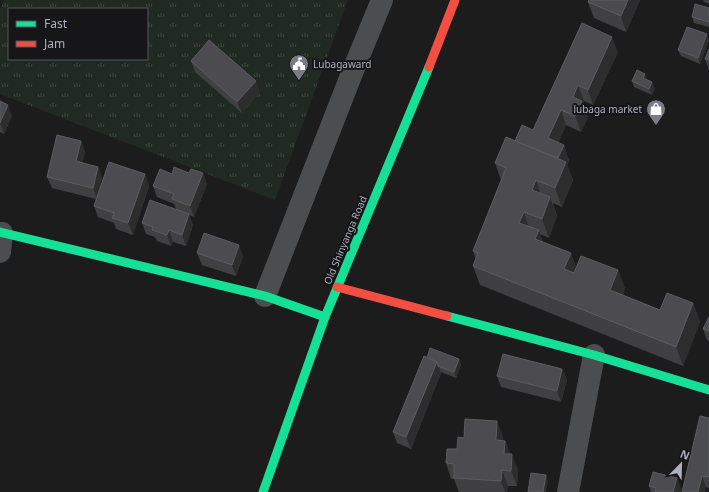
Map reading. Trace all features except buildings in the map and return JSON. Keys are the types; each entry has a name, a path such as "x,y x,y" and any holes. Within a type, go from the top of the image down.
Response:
{"street":[{"path":"265,296 349,80 382,0"},
{"name":"Old Shinyanga Road","path":"263,492 337,286 423,82 455,0"},
{"path":"1,239 112,260 265,296 325,318"},
{"path":"337,286 594,355 709,390"},
{"path":"568,492 594,355"}],"green space":[{"path":"4,0 348,0 275,200 0,94 0,10"}],"traffic: fast":[{"path":"263,492 325,317 429,67"},
{"path":"0,232 265,296 325,317"},
{"path":"447,316 594,355 709,390"}],"traffic: jam":[{"path":"429,67 455,0"},
{"path":"337,287 447,316"}],"place":[{"name":"Lubagaward","path":"299,81"},
{"name":"lubaga market","path":"656,126"}]}
